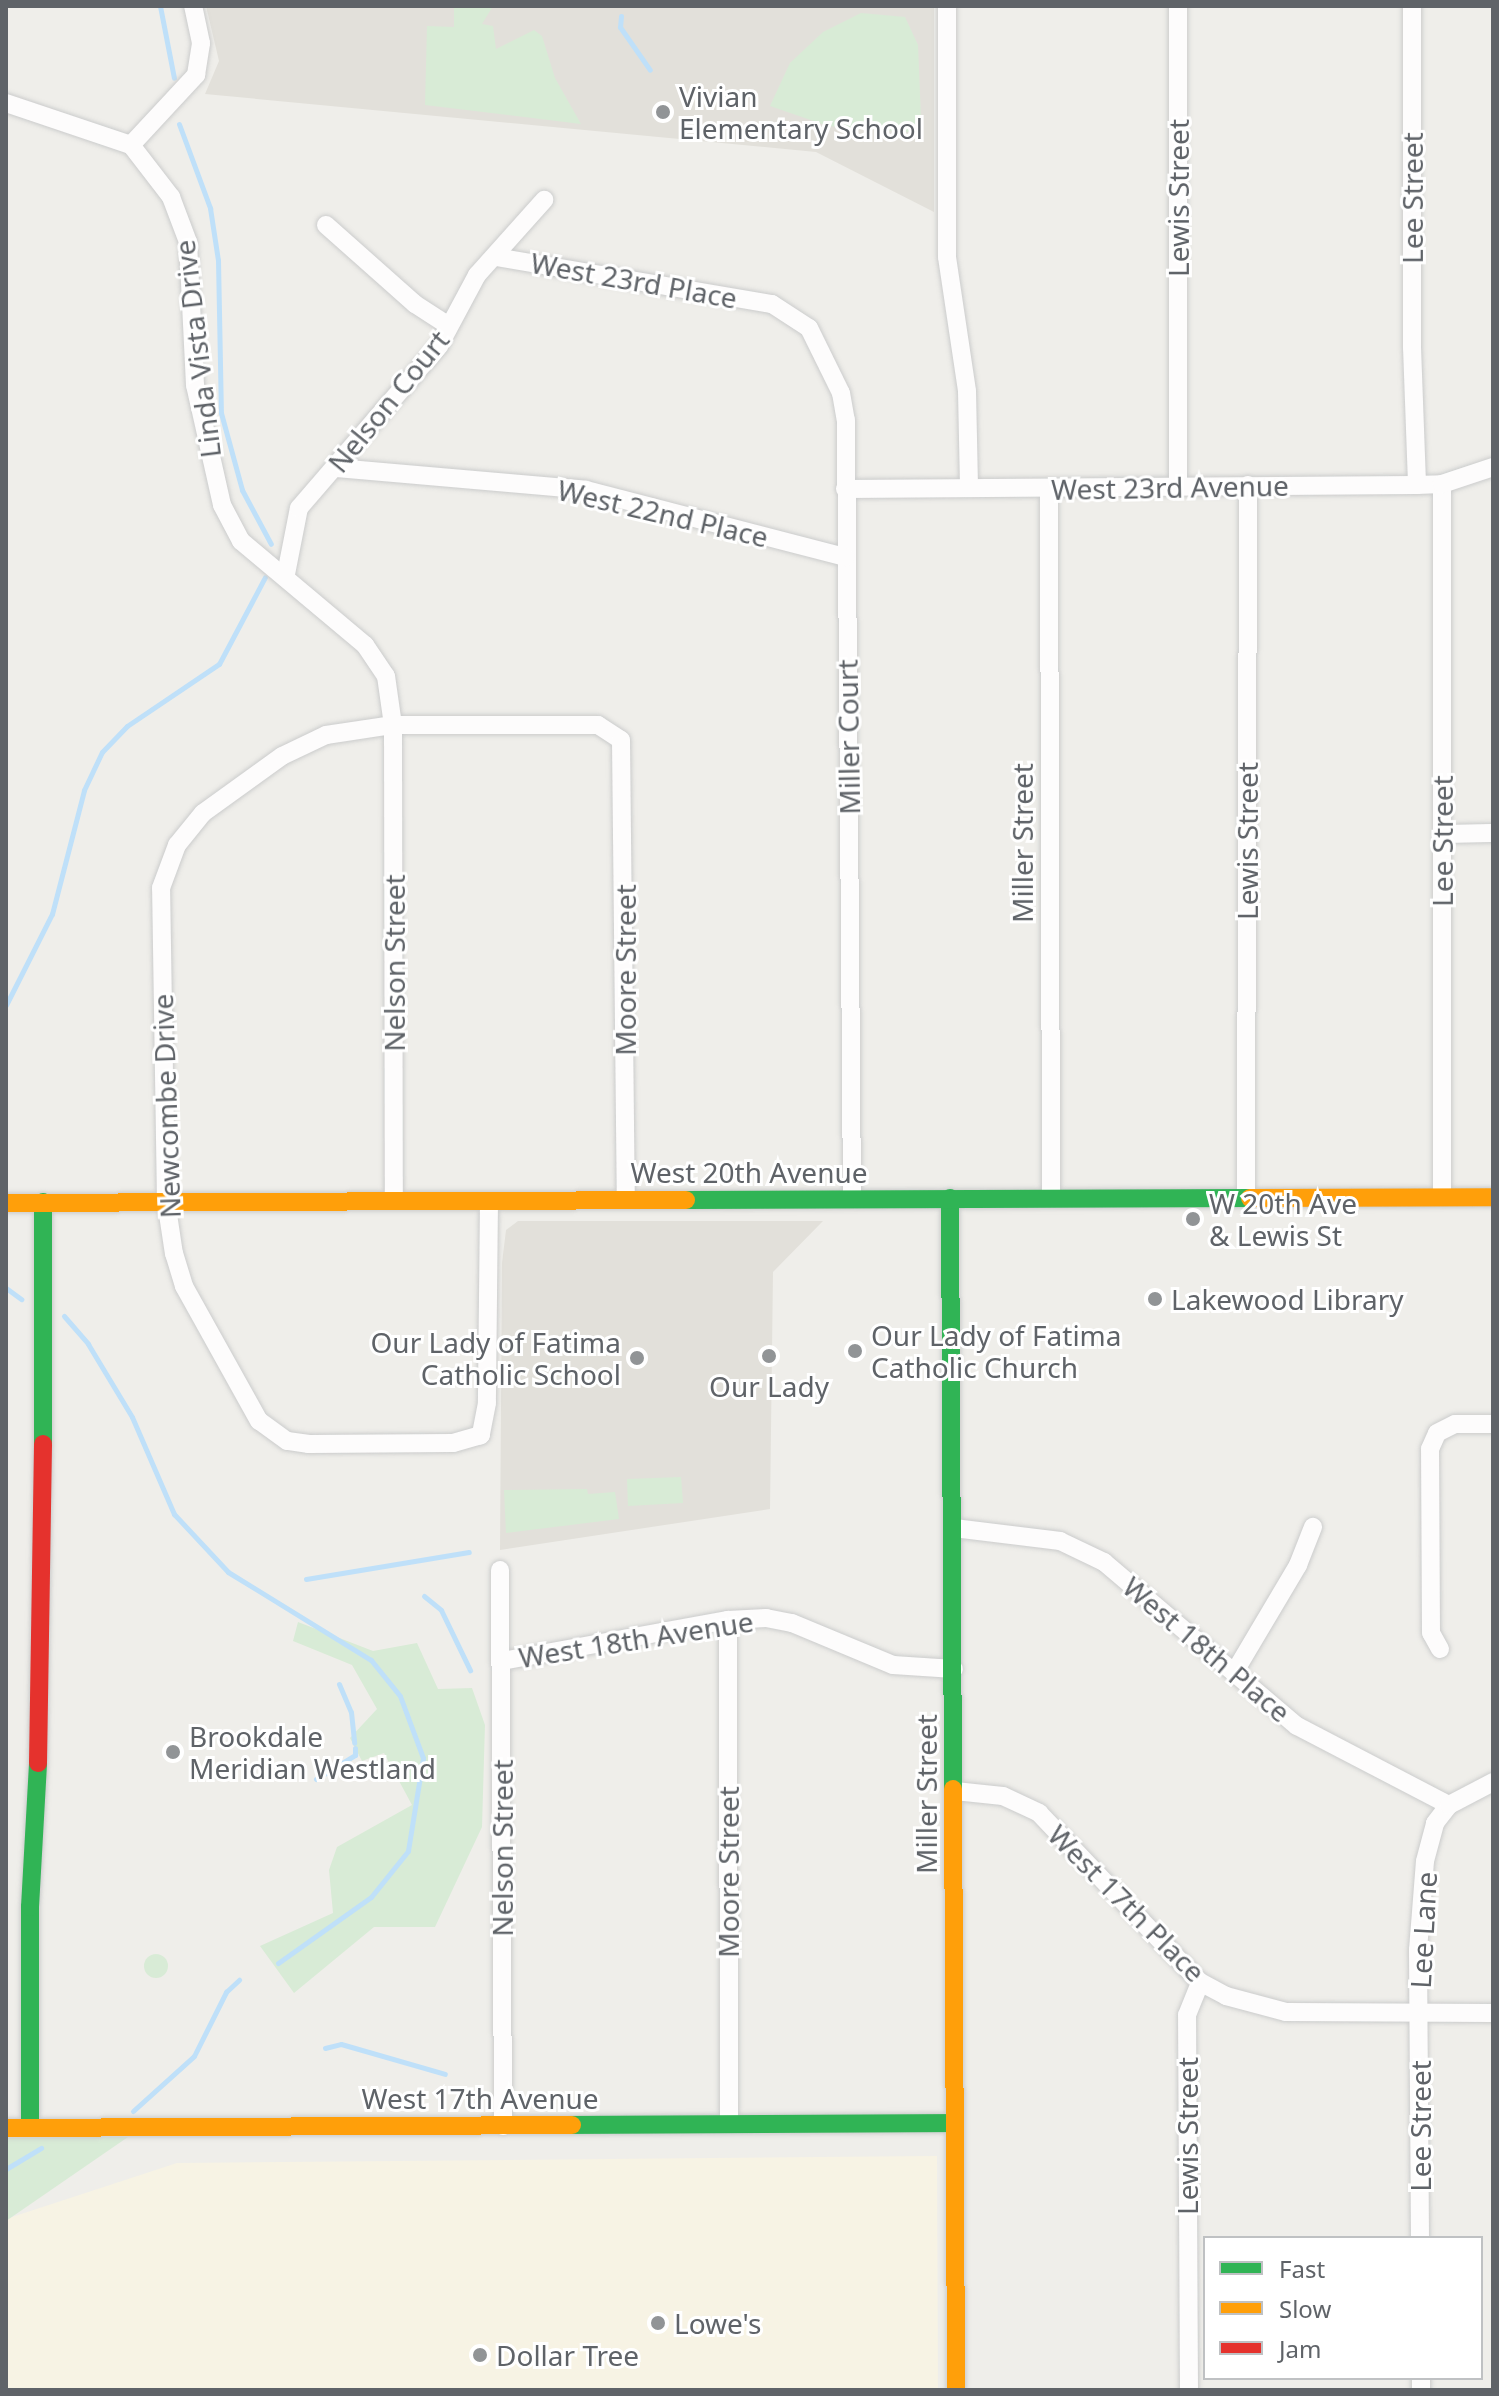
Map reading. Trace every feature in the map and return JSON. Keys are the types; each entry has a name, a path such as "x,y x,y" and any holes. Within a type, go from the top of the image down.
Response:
{"street":[{"path":"6,103 131,145 196,75 201,43 193,6"},
{"path":"947,6 947,257 967,391 969,488"},
{"name":"Lewis Street","path":"1178,6 1178,486"},
{"name":"Lee Street","path":"1412,6 1417,485"},
{"name":"Linda Vista Drive","path":"131,145 171,197 188,242 197,400 222,505 241,541 286,574 365,645 386,676 393,725"},
{"name":"Nelson Court","path":"286,574 299,508 337,468 439,346 477,275 544,200"},
{"path":"326,225 415,304 449,326"},
{"name":"West 23rd Place","path":"496,257 772,304"},
{"name":"Miller Court","path":"772,304 809,328 833,374 846,420 852,1199"},
{"name":"West 23rd Avenue","path":"845,489 1417,485 1442,484 1493,467"},
{"name":"West 22nd Place","path":"337,468 586,490 845,557"},
{"name":"Lee Street","path":"1442,484 1442,1197"},
{"name":"Lewis Street","path":"1246,1198 1248,485"},
{"name":"Miller Street","path":"1049,489 1051,1198"},
{"name":"Newcombe Drive","path":"489,1201 487,1403 481,1435 453,1443 309,1444 270,1432 239,1389 184,1286 166,1201 161,888 177,845 203,813 282,756 326,735 393,725 598,725 621,740"},
{"name":"Nelson Street","path":"393,725 394,1201"},
{"name":"Moore Street","path":"621,740 626,1200"},
{"path":"1443,834 1493,833"},
{"name":"West 20th Avenue","path":"6,1203 1493,1197"},
{"name":"Miller Street","path":"950,1198 956,2390"},
{"path":"30,2127 30,1907 43,1681 43,1202"},
{"path":"1440,1649 1431,1633 1430,1449 1437,1433 1455,1424 1493,1424"},
{"path":"1234,1673 1298,1565 1313,1527"},
{"name":"West 18th Place","path":"954,1528 1075,1548 1139,1588 1234,1673 1326,1744 1449,1805"},
{"name":"Nelson Street","path":"500,1570 503,2126"},
{"name":"Moore Street","path":"728,1620 729,2124"},
{"name":"West 18th Avenue","path":"502,1661 728,1620 792,1623 893,1665 954,1669"},
{"path":"1449,1805 1493,1782"},
{"name":"West 17th Place","path":"955,1791 1003,1796 1039,1813 1200,1982 1226,1996 1286,2012 1493,2013"},
{"name":"Lee Lane","path":"1420,2014 1419,1907 1425,1861 1435,1823 1449,1805"},
{"name":"Lewis Street","path":"1189,2390 1187,2015 1200,1982"},
{"name":"Lee Street","path":"1420,2014 1420,2236"},
{"name":"West 17th Avenue","path":"6,2128 955,2123"}],"shaded area":[{"name":"Vivian Elementary School","path":"206,6 934,6 934,212 816,152 205,94 219,61"},
{"name":"Our Lady of Fatima Catholic School","path":"518,1221 823,1221 773,1272 770,1509 500,1550 502,1263 506,1230"},
{"path":"937,2156 938,2390 6,2390 6,2219 177,2163"}],"green space":[{"path":"454,6 493,6 482,24 493,26 496,49 534,30 542,36 555,78 581,124 425,105 427,26 454,27"},
{"path":"861,13 905,17 918,45 921,119 909,132 828,126 770,106 790,63 823,32"},
{"path":"681,1477 683,1503 628,1506 627,1479"},
{"path":"587,1489 588,1494 615,1492 619,1519 506,1533 504,1490"},
{"path":"298,1622 373,1651 417,1643 438,1689 472,1688 485,1725 482,1827 435,1927 374,1927 294,1993 260,1946 333,1913 329,1870 337,1847 412,1805 384,1753 362,1761 350,1738 377,1709 352,1665 293,1641"},
{"path":"156,1954 165,1957 168,1966 165,1975 156,1978 147,1975 144,1966 147,1957"},
{"path":"128,2137 6,2221 6,2138"}],"waterway":[{"path":"160,6 174,78"},
{"path":"621,16 620,27 650,70"},
{"path":"179,124 210,208 218,260 221,413 242,490 271,544"},
{"path":"6,1005 52,914 84,790 102,752 127,726 219,664 265,577"},
{"path":"6,1288 21,1299"},
{"path":"64,1316 88,1344 132,1417 174,1514 228,1572 371,1660 400,1696 423,1758 408,1851 371,1897 278,1963"},
{"path":"306,1579 469,1552"},
{"path":"424,1596 441,1610 470,1670"},
{"path":"339,1684 351,1712 354,1743"},
{"path":"316,1779 355,1755 355,1748"},
{"path":"133,2111 194,2056 226,1992 239,1980"},
{"path":"325,2048 341,2044 445,2074"},
{"path":"6,2169 41,2148"}],"traffic: fast":[{"path":"950,1198 953,1789"},
{"path":"686,1200 1250,1198"},
{"path":"43,1202 43,1444"},
{"path":"30,2127 30,1907 38,1763"},
{"path":"572,2125 955,2123"}],"traffic: slow":[{"path":"1250,1198 1493,1197"},
{"path":"6,1203 686,1200"},
{"path":"953,1789 956,2390"},
{"path":"6,2128 572,2125"}],"traffic: jam":[{"path":"38,1763 43,1444"}],"place":[{"name":"Vivian Elementary School","path":"663,112"},
{"name":"W 20th Ave & Lewis St","path":"1193,1219"},
{"name":"Lakewood Library","path":"1155,1299"},
{"name":"Our Lady of Fatima Catholic Church","path":"855,1351"},
{"name":"Our Lady","path":"769,1356"},
{"name":"Our Lady of Fatima Catholic School","path":"637,1358"},
{"name":"Brookdale Meridian Westland","path":"173,1752"},
{"name":"Lowe's","path":"658,2323"},
{"name":"Dollar Tree","path":"480,2355"}]}
